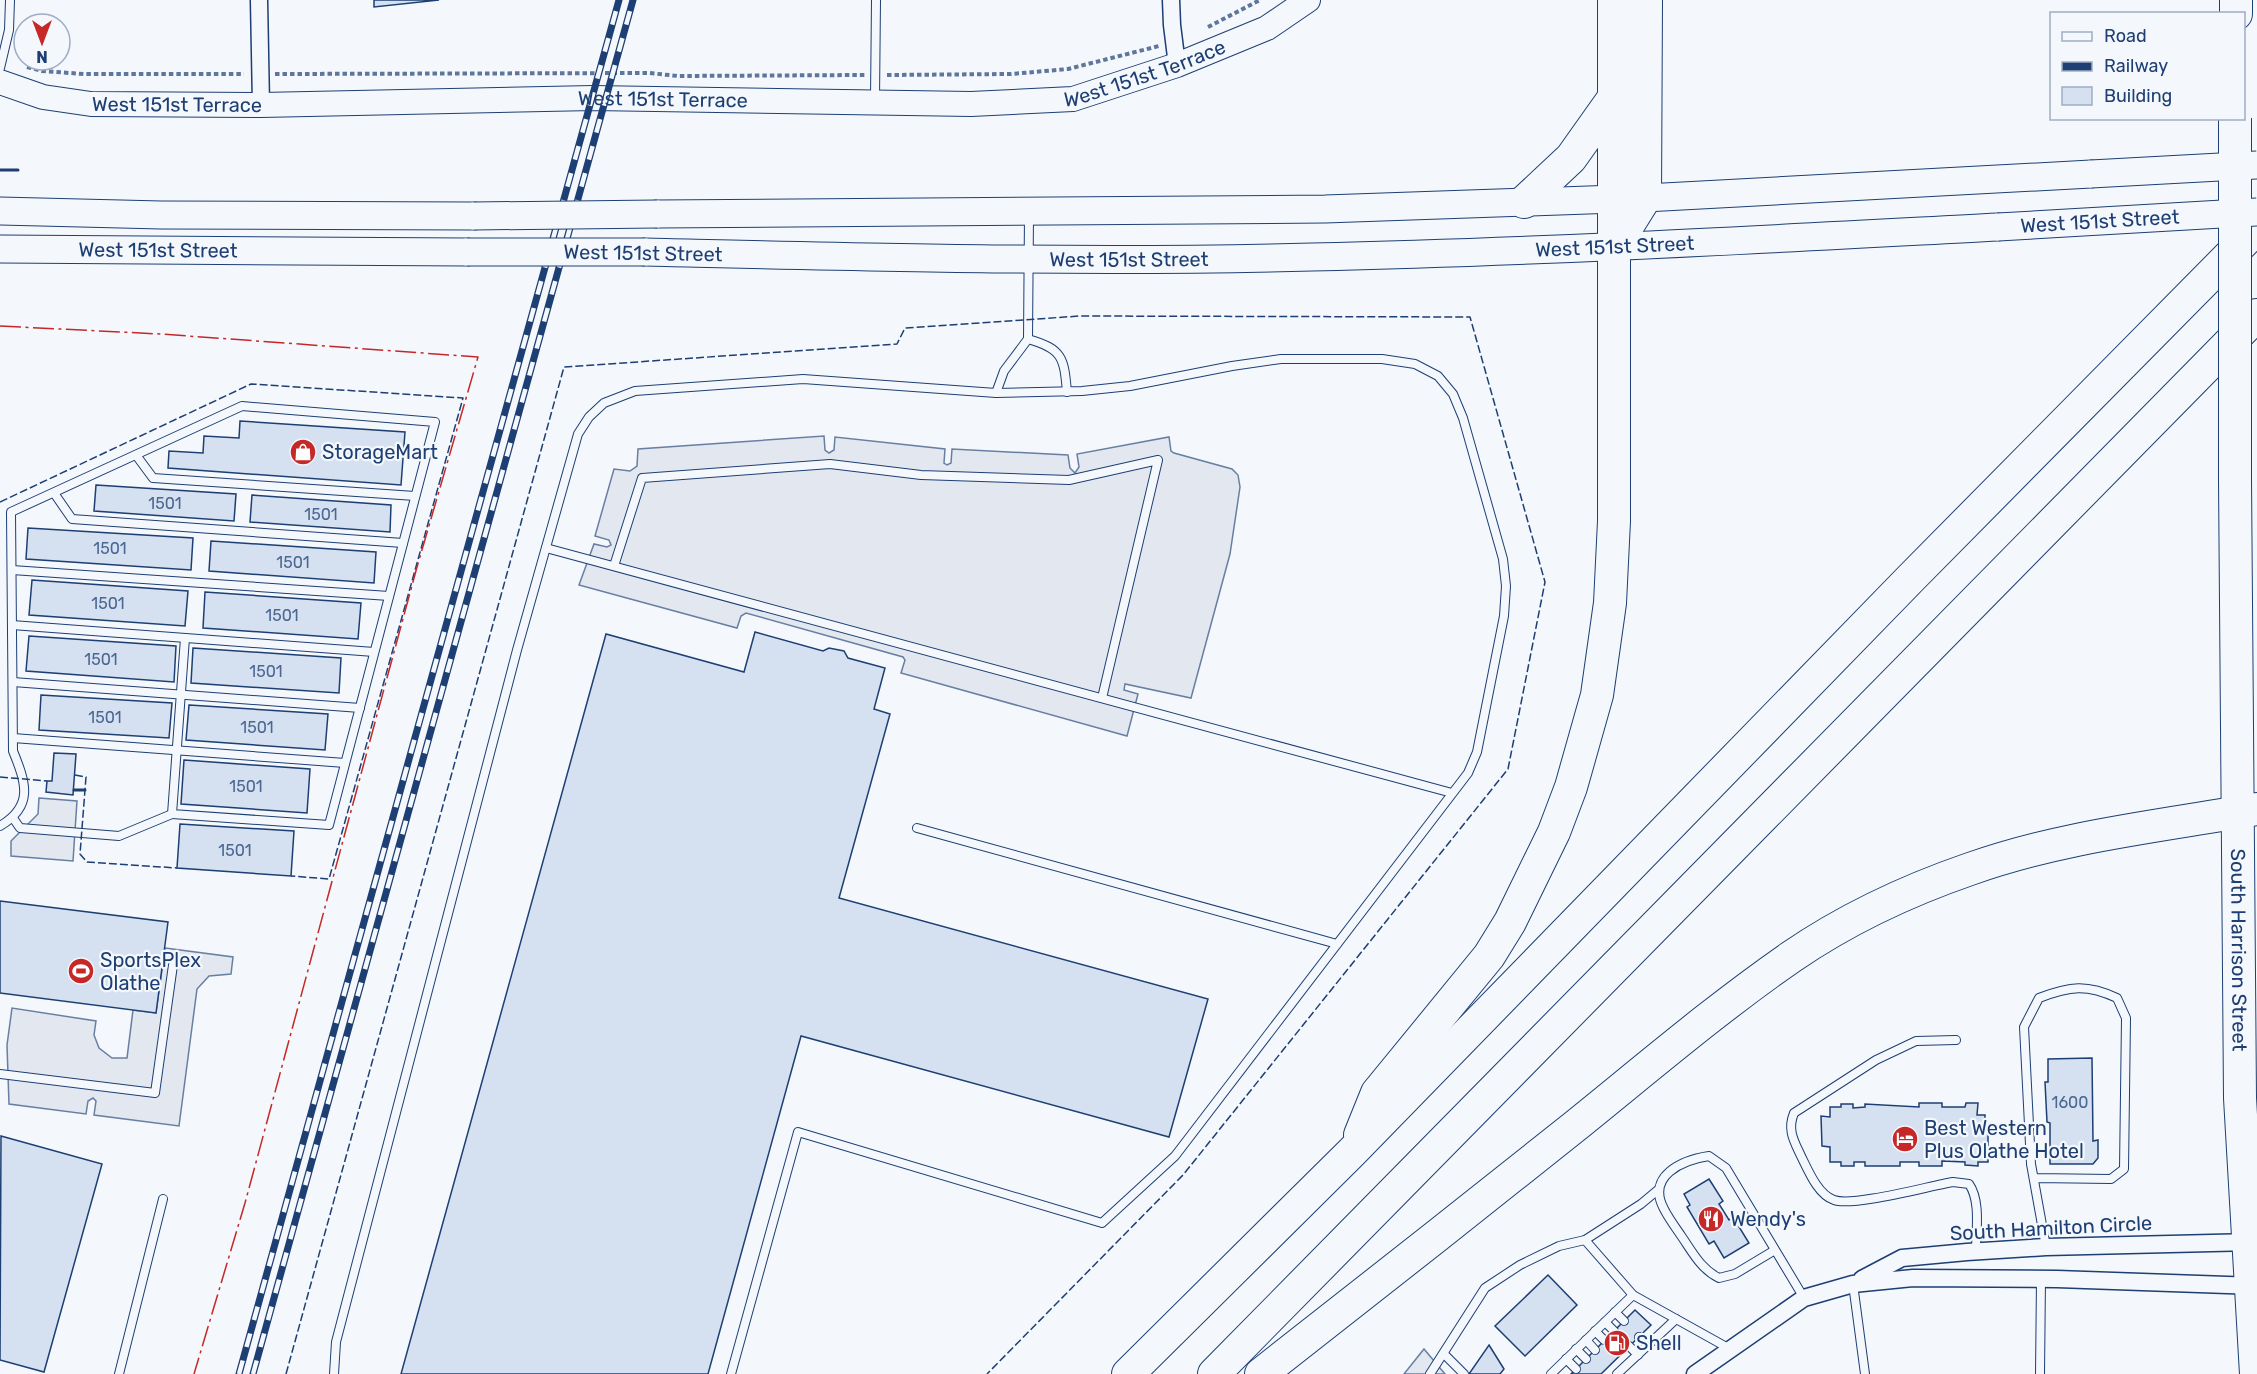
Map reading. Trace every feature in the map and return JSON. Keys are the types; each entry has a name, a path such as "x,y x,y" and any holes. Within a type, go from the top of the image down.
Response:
{"highway":[{"path":"1614,0 1615,96 1630,198"},
{"path":"1352,1152 1377,1093 1489,956 1510,922 1554,832 1572,787 1585,740 1602,667 1610,592 1614,521 1615,246 1630,198 1646,0"},
{"path":"1524,202 1571,158 1615,96"},
{"name":"South Harrison Street","path":"2235,120 2235,479 2250,806 2240,1098 2252,1242 2256,1374"},
{"path":"1128,1374 1352,1152 1911,578 2257,228"},
{"path":"1214,1374 2257,315"},
{"path":"1261,1374 1706,1021 1793,955 1849,922 1907,894 1970,869 2026,852 2096,835 2250,806"}],"main road":[{"name":"West 151st Street","path":"0,211 161,215 474,216 1220,212 1630,198 2257,165"},
{"name":"West 151st Street","path":"0,249 645,252 1027,261 1308,258 1615,246 2257,212"}],"street":[{"path":"259,0 261,105"},
{"path":"1171,0 1178,65"},
{"name":"West 151st Terrace","path":"0,82 43,97 91,104 261,105 592,98 970,104 1073,99 1178,65 1267,28 1308,0"},
{"name":"South Hamilton Circle","path":"1853,1284 1902,1258 2046,1247 2252,1242"},
{"name":"South Hamilton Circle","path":"1695,1374 1804,1298 1853,1284 1913,1278 2041,1279 2254,1286"}],"lane":[{"path":"0,68 9,30 10,0"},
{"path":"875,103 876,0"},
{"path":"996,393 1004,371 1028,339 1029,212"},
{"path":"1028,339 1046,344 1064,361 1067,392"},
{"path":"334,1374 336,1342 546,548 578,434 589,417 604,403 635,391 803,379 996,393 1067,392 1130,386 1281,359 1382,359 1414,363 1437,376 1453,394 1463,418 1503,559 1506,586 1504,616 1477,752 1468,773 1175,1156 1102,1224 798,1132 731,1374"},
{"path":"0,826 13,819 23,806 24,779 13,752 11,512 242,406 435,422 329,825 172,814 119,836 20,828 13,819"},
{"path":"136,454 153,478 415,496"},
{"path":"614,566 642,478 830,464 921,475 1069,480 1158,460 1102,698"},
{"path":"54,492 72,519 403,543"},
{"path":"546,548 1452,793"},
{"path":"12,570 389,596"},
{"path":"12,625 375,652"},
{"path":"172,814 185,638"},
{"path":"13,682 360,708"},
{"path":"13,738 345,763"},
{"path":"917,828 1337,944"},
{"path":"0,1074 155,1093 173,965"},
{"path":"2035,1178 2111,1179 2124,1169 2126,1018 2117,998 2097,989 2065,988 2040,998 2024,1027 2031,1164 2046,1247"},
{"path":"1956,1040 1916,1041 1876,1060 1794,1113 1790,1123 1791,1133 1818,1188 1834,1200 1856,1200 1953,1182 1969,1184 1973,1190 1976,1205 1976,1251"},
{"path":"1430,1374 1445,1355 1485,1288 1530,1260 1559,1246 1585,1240 1641,1204 1659,1189 1667,1173 1688,1159 1709,1156 1726,1168 1804,1298"},
{"path":"1659,1189 1662,1207 1705,1272 1719,1278 1735,1274 1775,1250"},
{"path":"119,1374 163,1198"},
{"path":"1585,1240 1633,1295 1731,1349"},
{"path":"2040,1374 2041,1279"},
{"path":"1853,1284 1864,1374"},
{"path":"1551,1374 1633,1295"},
{"path":"1615,1312 1624,1321"},
{"path":"1611,1365 1618,1373 1676,1319"},
{"path":"1605,1322 1614,1331"},
{"path":"1595,1331 1604,1341"},
{"path":"1639,1337 1648,1346"},
{"path":"1586,1340 1595,1350"},
{"path":"1629,1347 1638,1355"},
{"path":"1576,1349 1586,1359"},
{"path":"1445,1355 1464,1374"},
{"path":"1619,1356 1628,1364"},
{"path":"1566,1359 1576,1369"}],"path":[{"path":"547,73 1011,74 1068,69 1174,41 1218,23 1260,0"}],"shaded area":[{"path":"824,436 825,450 829,453 834,450 835,437 945,449 944,463 947,465 951,463 952,449 1068,455 1070,468 1075,473 1079,467 1077,454 1169,437 1171,451 1174,453 1232,469 1238,475 1240,487 1230,554 1191,698 1125,684 1124,690 1138,694 1127,736 901,673 905,660 903,657 746,613 741,616 737,628 579,585 594,544 607,547 611,545 609,540 595,536 614,469 630,471 637,466 638,449"},
{"path":"39,798 77,801 73,861 11,856 11,841 38,814"},
{"path":"165,948 233,957 231,974 209,976 197,989 179,1126 94,1115 96,1101 93,1098 88,1101 86,1114 9,1104 7,1045 12,1008 96,1021 94,1035 99,1048 112,1058 127,1058 133,1010 156,1013"},
{"path":"1424,1349 1445,1374 1404,1374"}],"building":[{"path":"374,0 439,0 374,7"},
{"name":"StorageMart","path":"240,421 405,432 401,485 168,468 169,451 203,453 204,436 239,438"},
{"path":"96,485 236,494 234,521 94,511"},
{"name":"StorageMart","path":"252,495 391,505 390,532 250,522"},
{"path":"28,528 193,538 191,570 26,559"},
{"path":"211,541 376,552 374,583 209,571"},
{"path":"32,580 188,591 185,626 29,615"},
{"path":"205,592 361,603 358,639 203,628"},
{"path":"755,632 823,651 829,648 844,651 848,658 885,668 874,709 890,714 839,898 1208,999 1169,1137 801,1036 708,1374 401,1374 606,634 744,672"},
{"path":"29,636 176,646 174,682 26,671"},
{"path":"193,648 341,658 339,693 191,683"},
{"path":"41,695 172,703 169,738 39,730"},
{"path":"189,705 328,714 325,750 186,740"},
{"path":"54,753 76,754 73,795 46,792 47,781 52,781"},
{"path":"184,760 310,769 307,813 181,804"},
{"path":"180,824 294,831 291,876 177,868"},
{"name":"SportsPlex Olathe","path":"0,901 168,922 156,1013 0,993"},
{"path":"2092,1058 2093,1141 2098,1140 2098,1158 2093,1164 2050,1164 2050,1123 2047,1122 2045,1082 2048,1082 2048,1059"},
{"name":"Best Western Plus Olathe Hotel","path":"1919,1103 1942,1103 1942,1107 1965,1107 1966,1103 1978,1103 1977,1115 1985,1115 1985,1131 1988,1131 1988,1162 1978,1162 1978,1166 1965,1165 1965,1162 1942,1161 1942,1166 1919,1166 1919,1162 1900,1162 1900,1166 1865,1166 1865,1162 1854,1162 1854,1166 1841,1166 1841,1162 1830,1162 1830,1147 1822,1146 1821,1116 1830,1117 1830,1107 1853,1104 1853,1108 1865,1107 1865,1104 1919,1107"},
{"path":"1,1136 102,1164 44,1372 0,1360"},
{"name":"Wendy's","path":"1709,1179 1723,1201 1719,1204 1729,1220 1733,1217 1749,1243 1724,1258 1714,1241 1709,1244 1687,1207 1690,1205 1684,1194"},
{"path":"1548,1275 1577,1305 1525,1356 1495,1326"},
{"name":"Shell","path":"1635,1310 1651,1325 1601,1374 1571,1374"},
{"path":"1489,1345 1504,1369 1500,1374 1469,1374"}],"railway":[{"path":"239,1374 619,0"},
{"path":"253,1374 633,0"}],"fence":[{"path":"286,1374 564,367 897,344 905,328 1080,316 1470,317 1545,582 1508,769 1183,1175 987,1374"},
{"path":"0,502 251,384 463,398 329,879 291,876"},
{"path":"75,775 86,777 80,854 87,862 177,868"},
{"path":"0,777 47,781"}],"wall":[{"path":"0,170 18,170"},
{"path":"74,790 85,790"}],"power":[{"path":"0,326 160,334 478,357 417,567 245,1203 194,1374"}],"place":[{"name":"StorageMart","path":"303,452"},
{"name":"SportsPlex Olathe","path":"81,971"},
{"name":"Best Western Plus Olathe Hotel","path":"1905,1139"},
{"name":"Wendy's","path":"1711,1219"},
{"name":"Shell","path":"1617,1343"}]}
